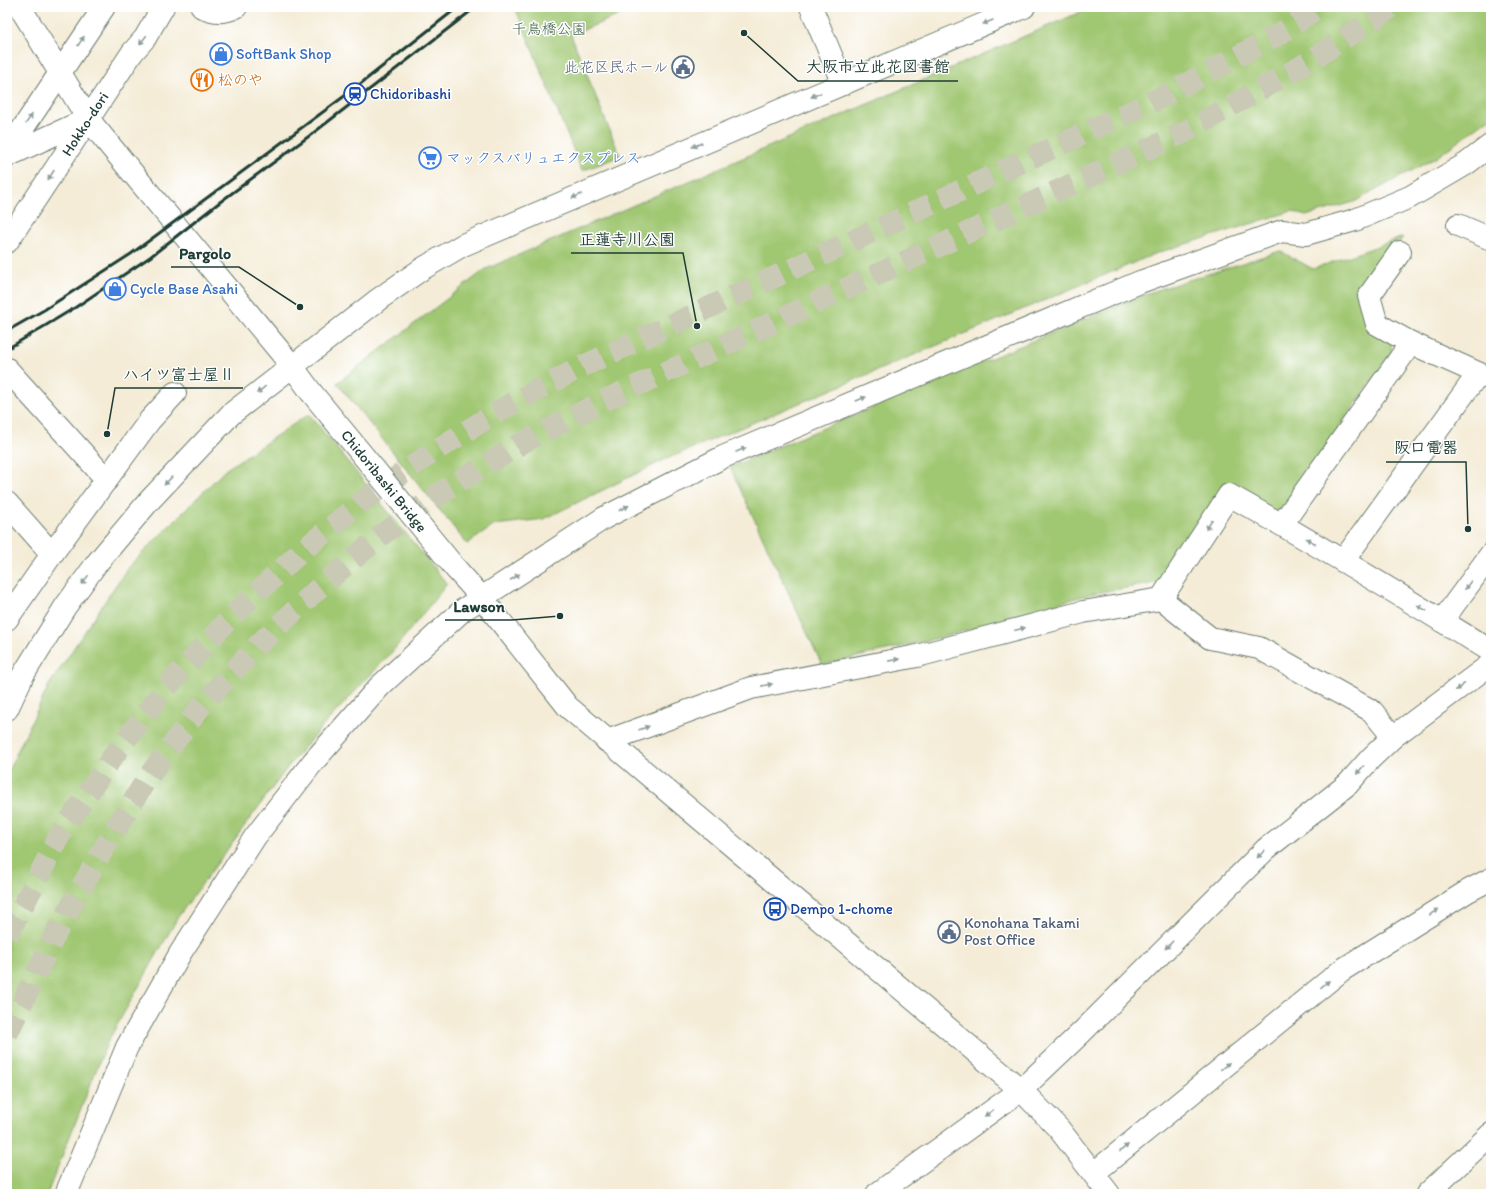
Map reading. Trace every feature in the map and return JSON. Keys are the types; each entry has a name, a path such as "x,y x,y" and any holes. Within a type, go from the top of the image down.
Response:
{"street":[{"name":"Chidoribashi Bridge","path":"20,7 88,120 292,366 456,569 482,598 568,707 1021,1090 1059,1129 1109,1194"},
{"path":"7,152 104,7"},
{"name":"Hokko-dori","path":"7,242 132,53 145,38 163,7"},
{"path":"202,7 211,10 227,11 236,7"},
{"path":"811,7 843,84"},
{"path":"7,709 23,675 65,607 97,563 149,501 231,414 379,299 422,269 463,245 1024,7"},
{"path":"7,156 88,120"},
{"path":"66,1194 128,1047 181,952 255,837 313,762 380,686 463,610 604,518 723,457 1140,282 1282,231 1306,234 1355,220 1410,197 1466,164 1491,145"},
{"path":"1458,225 1491,239"},
{"path":"1343,561 1484,376 1411,343 1377,324 1368,296 1400,252"},
{"path":"1282,524 1411,343"},
{"path":"7,369 107,480"},
{"path":"7,618 150,420 175,393"},
{"path":"608,741 751,688 918,656 1083,612 1161,599 1229,495 1282,524 1491,651"},
{"path":"7,503 52,554"},
{"path":"1442,621 1491,554"},
{"path":"1161,599 1210,638 1259,648 1372,711 1393,737"},
{"path":"877,1194 1021,1090 1082,1032 1266,849 1348,784 1370,759 1393,737 1491,664"},
{"path":"1094,1173 1342,970 1462,895 1491,879"},
{"path":"1427,1194 1491,1134"}],"green space":[{"name":"千鳥橋公園","path":"515,7 639,7 571,35 620,156 582,171"},
{"path":"1092,7 1491,7 1491,117 1437,157 1354,202 1306,216 1292,211 1157,253 664,460 544,519 495,525 467,544 337,383 486,269"},
{"path":"1403,237 1360,298 1391,341 1392,352 1282,510 1272,512 1229,486 1161,582 1090,594 947,636 822,665 730,467 1145,294 1280,251 1313,269"},
{"path":"309,414 447,584 392,652 320,729 287,768 178,917 107,1043 47,1194 7,1194 7,773 49,685 128,567 225,470"}],"tunnel":[{"path":"7,936 60,835 111,759 165,689 228,620 296,556 360,503 431,453 502,409 581,367 1162,97 1281,33 1319,7"},
{"path":"7,1034 57,931 101,853 146,780 201,706 257,646 321,586 383,534 448,488 522,443 599,403 1183,133 1300,67 1391,7"}],"railway":[{"path":"7,331 44,310 131,254 350,92 458,7"},
{"path":"7,349 76,307 150,257 476,7"}],"place":[{"name":"大阪市立此花図書館","path":"744,33"},
{"name":"SoftBank Shop","path":"221,54"},
{"name":"此花区民ホール","path":"683,67"},
{"name":"松のや","path":"202,80"},
{"name":"Chidoribashi","path":"355,94"},
{"name":"マックスバリュエクスプレス","path":"430,158"},
{"name":"Cycle Base Asahi","path":"115,289"},
{"name":"Pargolo","path":"300,307"},
{"name":"正蓮寺川公園","path":"697,326"},
{"name":"ハイツ富士屋Ⅱ","path":"107,434"},
{"name":"阪口電器","path":"1468,529"},
{"name":"Lawson","path":"560,616"},
{"name":"Dempo 1-chome","path":"775,909"},
{"name":"Konohana Takami Post Office","path":"949,932"}]}
